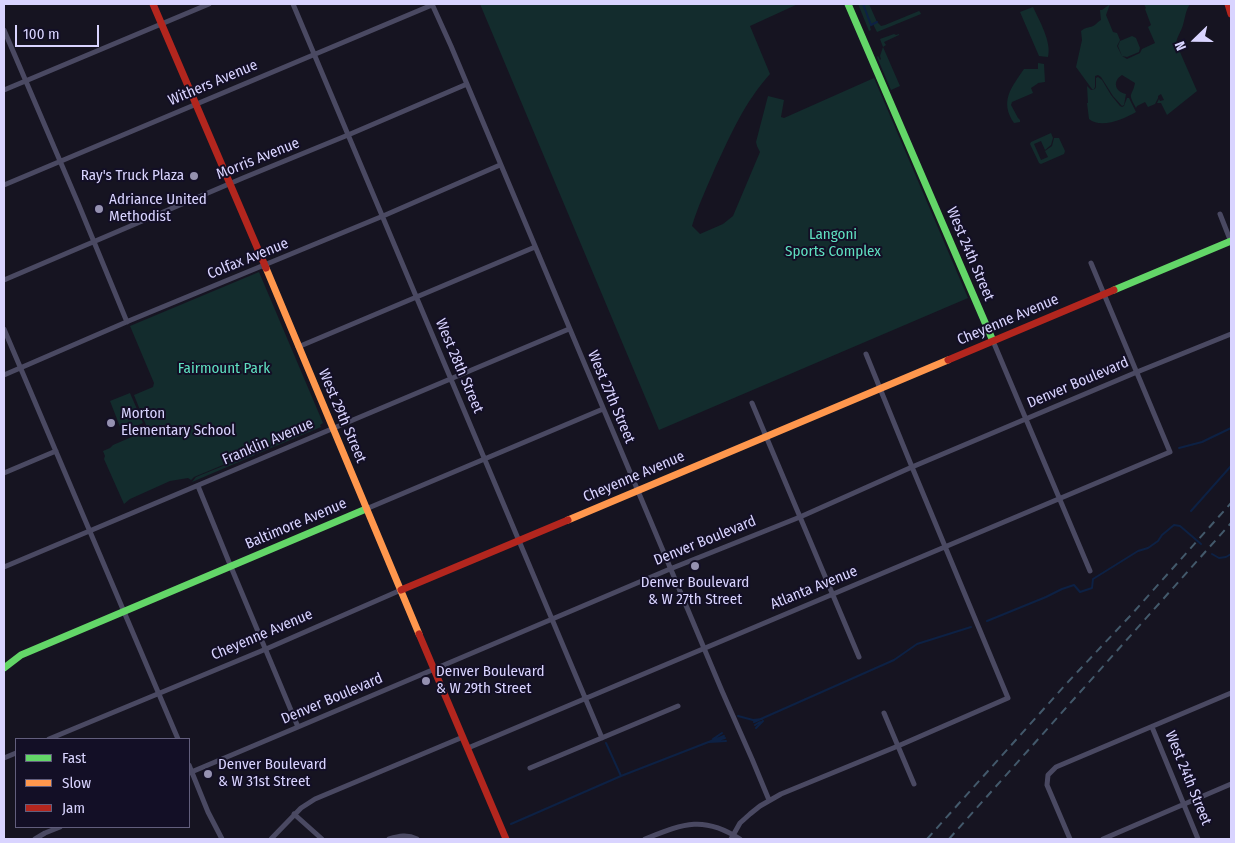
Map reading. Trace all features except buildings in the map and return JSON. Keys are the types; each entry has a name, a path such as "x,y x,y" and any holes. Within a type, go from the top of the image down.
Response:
{"street":[{"name":"West 29th Street","path":"153,4 180,64 506,839"},
{"path":"4,90 209,4"},
{"name":"West 28th Street","path":"293,4 602,738"},
{"name":"Withers Avenue","path":"4,185 432,4"},
{"name":"West 27th Street","path":"432,4 769,800"},
{"name":"West 24th Street","path":"848,4 1090,571"},
{"path":"1228,5 1231,14"},
{"path":"4,30 127,322"},
{"name":"Morris Avenue","path":"4,280 466,84"},
{"name":"Colfax Avenue","path":"4,375 500,165"},
{"path":"1220,214 1231,241"},
{"name":"Cheyenne Avenue","path":"51,738 1231,241"},
{"path":"298,347 535,247"},
{"path":"1091,263 1136,372"},
{"path":"4,329 178,738"},
{"name":"Franklin Avenue","path":"4,567 569,329"},
{"name":"Denver Boulevard","path":"190,772 800,516 1136,372 1231,334"},
{"path":"732,837 740,823 769,800 1008,698 866,354"},
{"name":"Atlanta Avenue","path":"468,748 703,647 1170,452 1136,372"},
{"path":"752,403 859,657"},
{"name":"Baltimore Avenue","path":"4,668 21,656 603,409"},
{"path":"4,473 56,451"},
{"path":"198,486 298,727"},
{"path":"1070,839 1047,785 1048,775 1056,767 1231,693"},
{"path":"530,768 678,706"},
{"path":"884,713 914,784"},
{"name":"West 24th Street","path":"1152,727 1198,839"},
{"path":"271,839 300,808 315,798 463,736"},
{"path":"190,772 222,839"},
{"path":"1102,839 1231,784"},
{"path":"294,814 322,839"},
{"path":"645,839 683,825 694,824 724,829 732,837 740,839"},
{"path":"35,839 58,828"},
{"path":"389,839 400,836 417,839"}],"green space":[{"name":"Langoni Sports Complex","path":"480,4 798,4 750,26 770,74 745,108 733,131 715,168 692,226 700,234 723,224 733,216 760,152 756,142 768,96 784,100 781,117 784,118 874,78 968,298 659,430"},
{"path":"858,4 869,4 877,22 881,26 919,11 921,14 877,32 873,24 869,31"},
{"path":"1110,4 1106,15 1113,32 1117,33 1120,40 1117,46 1122,56 1127,59 1155,43 1148,27 1151,25 1144,4 1190,4 1176,43 1197,91 1167,115 1161,103 1157,103 1159,99 1160,101 1164,100 1161,94 1158,96 1155,104 1148,107 1145,102 1136,108 1131,97 1135,83 1122,75 1117,80 1116,86 1119,91 1126,94 1124,105 1122,106 1101,77 1095,76 1095,87 1092,89 1076,67 1082,40 1081,31 1094,26 1101,20 1100,10"},
{"path":"1033,7 1047,38 1048,57 1039,56 1020,12"},
{"path":"899,34 884,42 886,45 883,47 880,39"},
{"path":"1132,36 1136,38 1140,48 1139,52 1127,57 1122,56 1118,46 1120,41"},
{"path":"883,47 900,86 891,90 877,57 881,59"},
{"path":"1038,63 1044,64 1045,82 1038,83 1031,88 1033,93 1012,102 1011,105 1020,120 1020,122 1014,123 1008,108 1009,94 1024,69 1038,69"},
{"path":"1098,77 1120,106 1124,106 1127,98 1129,98 1136,112 1119,120 1106,123 1094,122 1089,119 1087,86 1091,90 1095,89 1096,78"},
{"path":"1051,133 1053,138 1051,145 1045,150 1041,141 1034,144 1041,160 1048,157 1045,151 1052,146 1054,138 1059,138 1065,151 1064,154 1041,164 1030,144"},
{"name":"Fairmount Park","path":"259,272 323,423 320,425 321,427 257,454 256,452 288,438 194,477 191,480 188,478 170,481 130,499 124,504 104,459 103,451 148,430 134,395 153,387 154,383 130,326"},
{"path":"130,393 143,423 122,432 110,401"},
{"path":"255,453 255,455 192,482 196,477"}],"waterway":[{"path":"863,4 871,25 877,22"},
{"path":"1179,448 1202,442 1231,428"},
{"path":"1191,511 1231,466"},
{"path":"987,621 1074,585 1080,592 1092,588 1093,579 1138,551 1148,548 1174,525 1180,526 1201,544"},
{"path":"1212,554 1219,558 1231,554"},
{"path":"754,722 894,660 917,644 971,627"},
{"path":"738,716 753,720 762,719"},
{"path":"756,728 763,721"},
{"path":"755,725 760,722"},
{"path":"713,739 722,733"},
{"path":"511,824 621,776 724,736"},
{"path":"714,741 725,738"},
{"path":"709,742 726,741"},
{"path":"606,743 621,776"}],"railway":[{"path":"927,839 1231,503"},
{"path":"949,839 1231,523"}],"traffic: fast":[{"path":"848,4 993,341"},
{"path":"1114,290 1231,241"},
{"path":"4,668 21,655 366,509"}],"traffic: slow":[{"path":"266,268 419,634"},
{"path":"568,520 948,360"}],"traffic: jam":[{"path":"153,4 266,268"},
{"path":"1228,4 1231,14"},
{"path":"948,360 1114,290"},
{"path":"401,590 568,520"},
{"path":"419,634 506,839"}],"place":[{"name":"Ray's Truck Plaza","path":"194,176"},
{"name":"Adriance United Methodist","path":"99,209"},
{"name":"Morton Elementary School","path":"111,423"},
{"name":"Denver Boulevard & W 27th Street","path":"695,566"},
{"name":"Denver Boulevard & W 29th Street","path":"426,681"},
{"name":"Denver Boulevard & W 31st Street","path":"208,774"}]}
